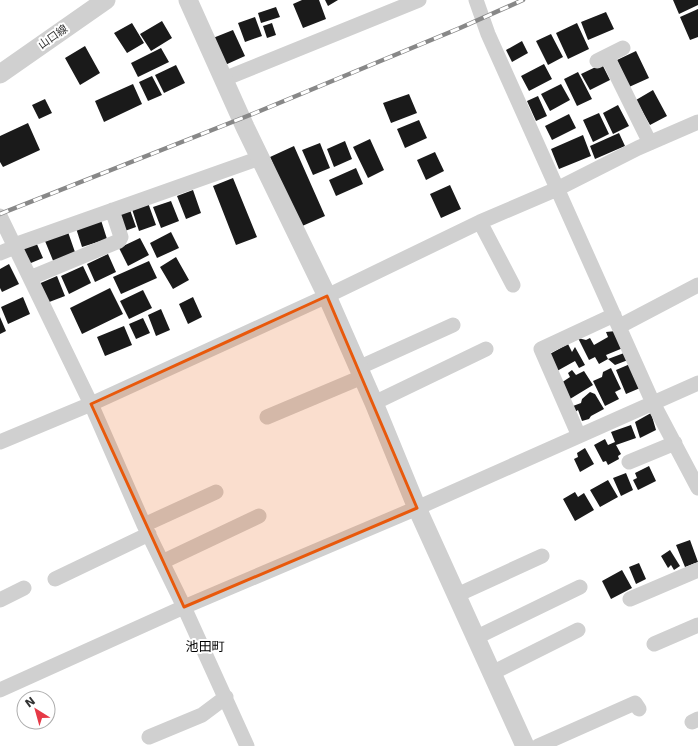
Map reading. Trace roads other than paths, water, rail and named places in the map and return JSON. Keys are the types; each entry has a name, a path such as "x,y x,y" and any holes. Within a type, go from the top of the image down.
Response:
{"street":[{"name":"山口線","path":"0,74 106,0"},
{"path":"188,0 260,158 327,296 374,403 417,508 525,746"},
{"path":"224,79 419,0"},
{"path":"476,0 488,34 653,403 697,484"},
{"path":"623,48 602,58 650,143"},
{"path":"0,442 91,404 327,296 480,222 557,188 650,143 698,122"},
{"path":"0,253 112,210 260,158"},
{"path":"30,278 119,241 121,237 112,210"},
{"path":"0,216 91,404 146,530 184,607 248,746"},
{"path":"480,222 513,285"},
{"path":"579,436 541,349 617,321 698,285"},
{"path":"267,417 453,325"},
{"path":"374,403 486,349"},
{"path":"0,690 184,607 417,508 698,384"},
{"path":"629,462 675,443"},
{"path":"55,579 216,492"},
{"path":"162,562 259,516"},
{"path":"457,596 542,556"},
{"path":"630,599 698,570"},
{"path":"475,638 580,587"},
{"path":"0,600 24,588"},
{"path":"654,644 698,625"},
{"path":"492,673 578,630"},
{"path":"149,737 202,715 226,697"},
{"path":"538,746 635,703 639,709"}],"railway":[{"path":"0,214 255,113 460,28 523,0"}],"district":[{"name":"池田町","path":"205,646"}]}
